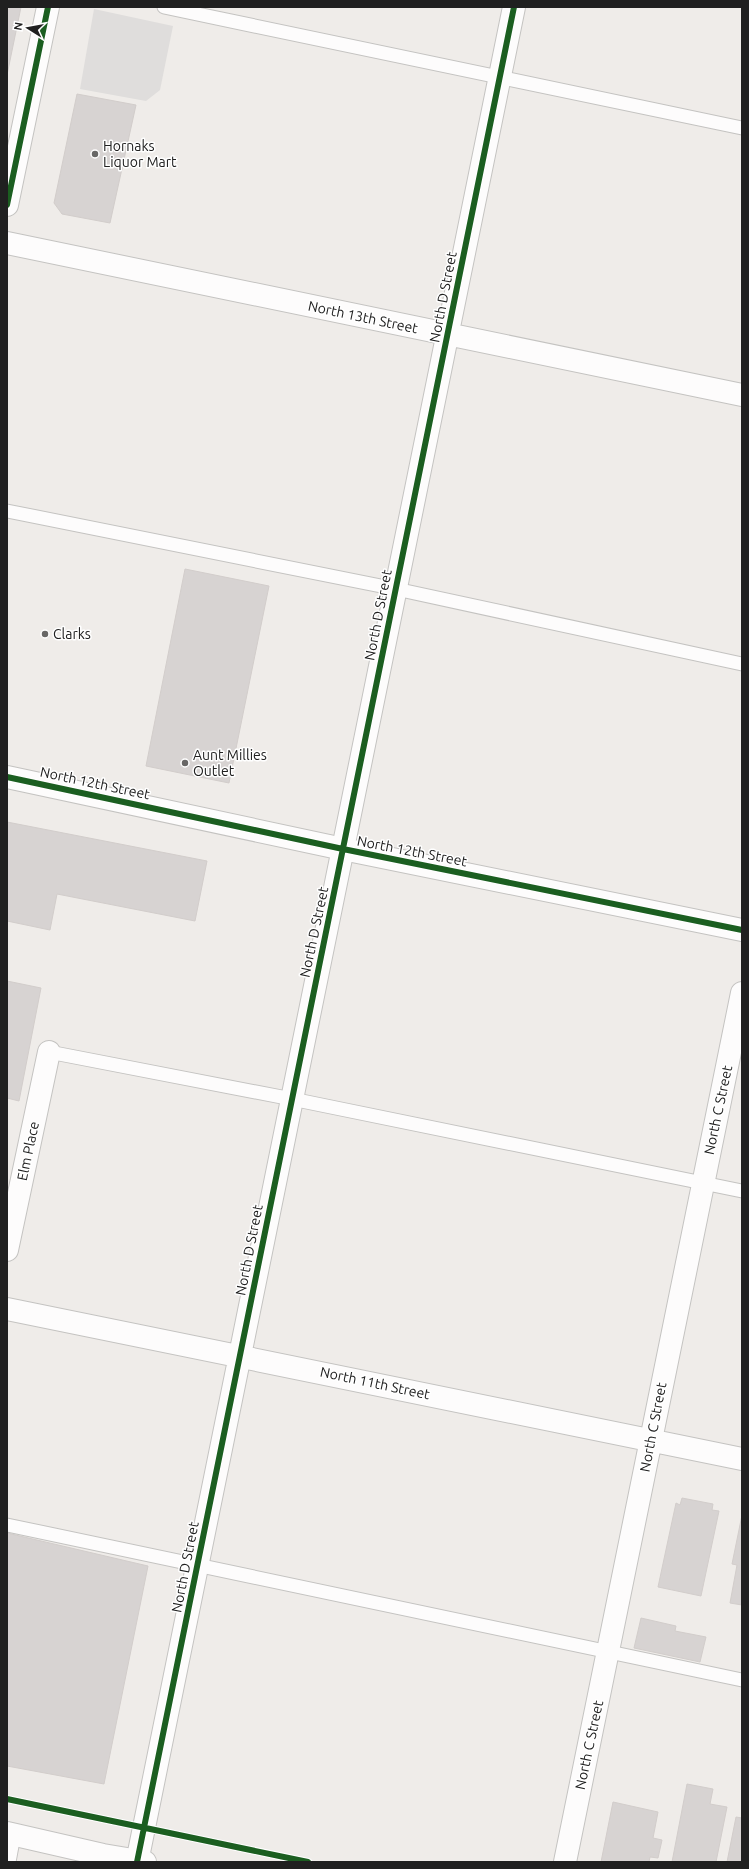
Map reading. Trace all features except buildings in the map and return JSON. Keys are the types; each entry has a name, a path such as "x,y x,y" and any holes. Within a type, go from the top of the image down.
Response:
{"street":[{"path":"7,205 48,7"},
{"name":"North D Street","path":"140,1862 197,1565 514,7"},
{"name":"North 13th Street","path":"7,242 742,395"},
{"name":"North 12th Street","path":"7,777 343,849 742,930"},
{"name":"North C Street","path":"565,1862 742,993"},
{"name":"Elm Place","path":"7,1250 49,1052"},
{"name":"North 11th Street","path":"7,1309 742,1458"},
{"path":"11,1834 140,1862"}],"lane":[{"path":"164,7 742,128"},
{"path":"7,512 396,589 742,664"},
{"path":"49,1052 292,1099 742,1191"},
{"path":"7,1525 607,1653 742,1680"},
{"path":"9,1862 11,1834"}],"shaded area":[{"path":"94,9 173,26 160,90 146,101 80,89"}],"cycle path":[{"path":"7,205 48,7"},
{"path":"137,1862 514,7"},
{"path":"7,777 343,849 742,930"},
{"path":"7,1799 308,1862"}],"place":[{"name":"Hornaks Liquor Mart","path":"95,154"},
{"name":"Clarks","path":"45,634"},
{"name":"Aunt Millies Outlet","path":"185,763"}]}
